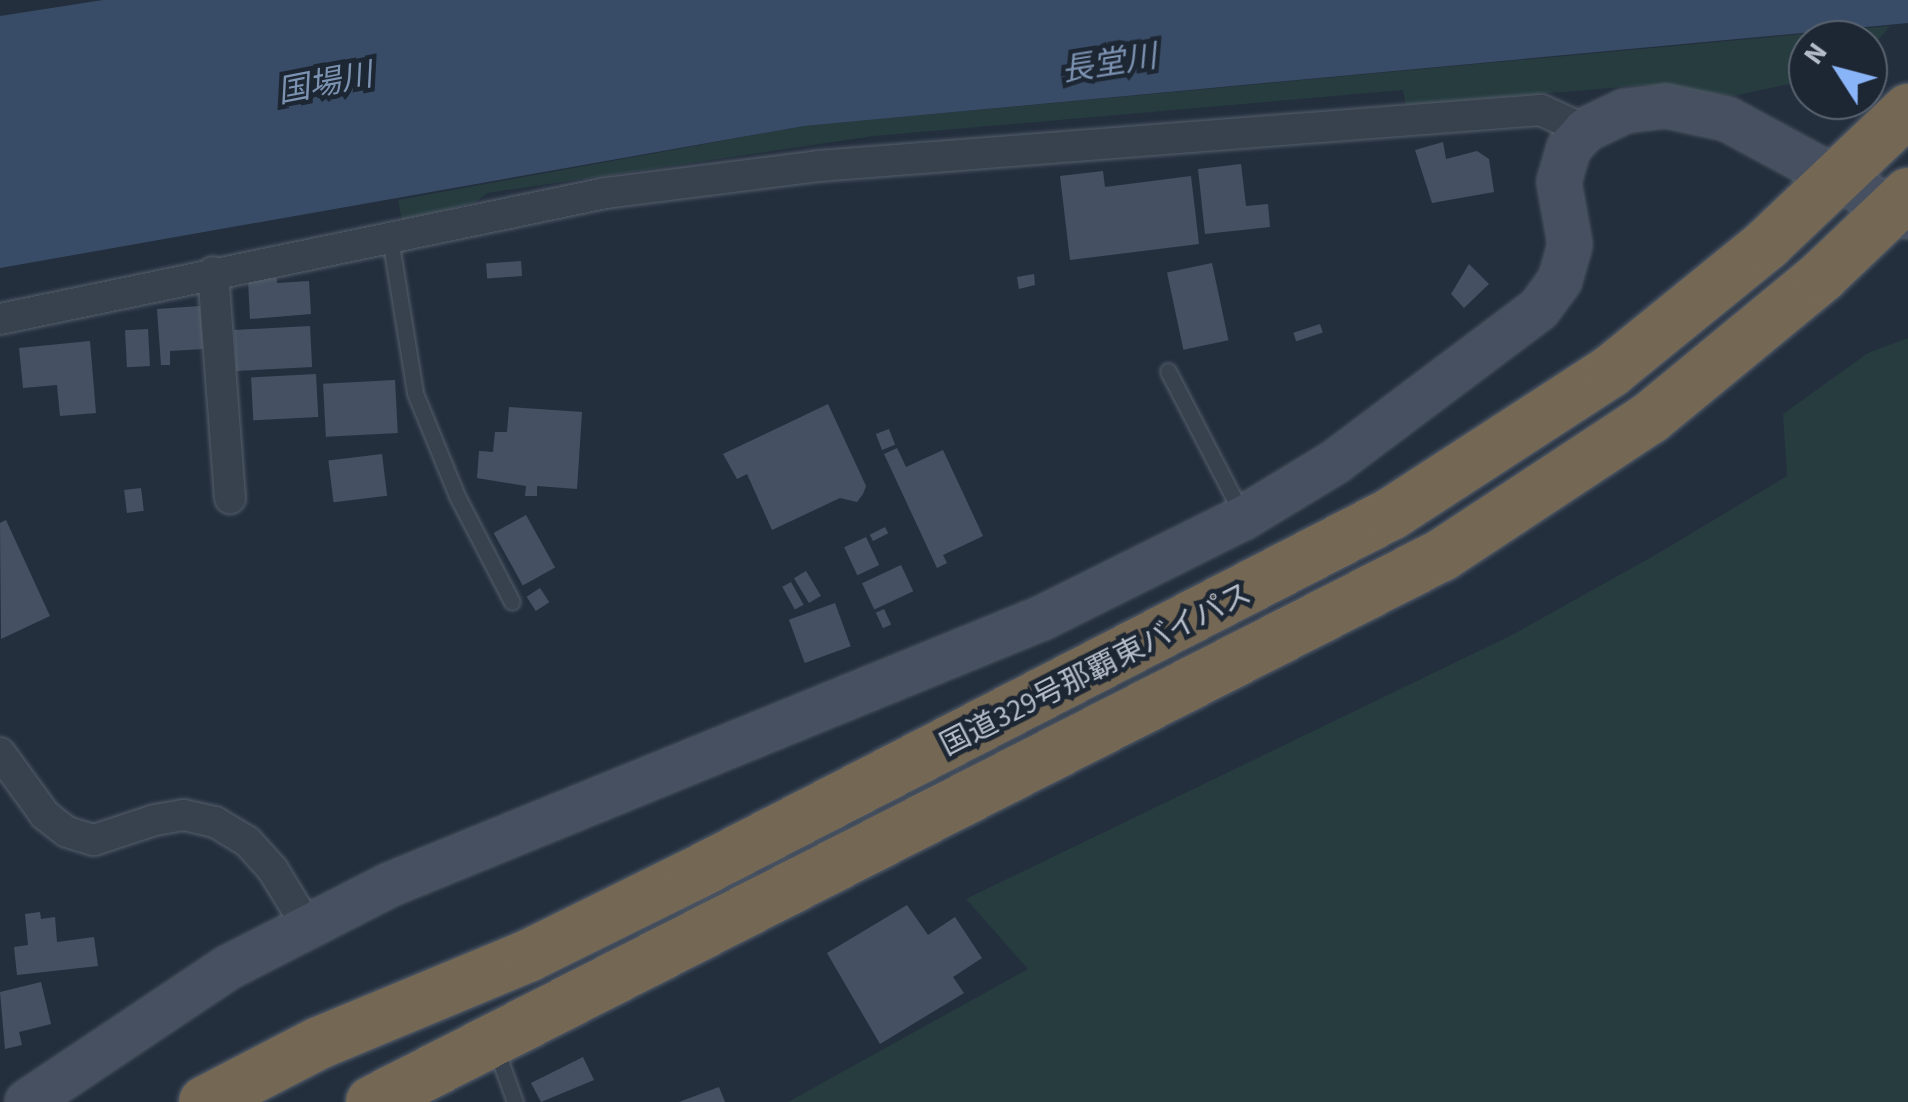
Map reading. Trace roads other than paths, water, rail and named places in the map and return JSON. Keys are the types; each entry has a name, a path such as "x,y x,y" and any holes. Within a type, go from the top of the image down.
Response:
{"highway":[{"name":"国道329号那覇東バイパス","path":"204,1102 319,1042 530,955 1391,514 1611,372 1840,177 1908,110"},
{"name":"国道329号那覇東バイパス","path":"372,1102 1442,555 1650,418 1903,207"}],"street":[{"path":"27,1102 120,1034 307,926 389,884 1042,618 1244,518 1335,462 1539,309 1560,280 1570,244 1560,182 1569,148 1585,130 1625,111 1666,106 1746,127 1903,207"},
{"path":"0,319 390,229 606,193 819,166 1541,110 1585,130"},
{"path":"213,272 230,498"},
{"path":"0,753 45,815 66,832 94,840 184,815 215,822 246,840 307,926"}],"lane":[{"path":"390,229 414,393 457,496 512,602"},
{"path":"1168,370 1244,518"},
{"path":"493,1040 514,1102"}],"water":[{"path":"103,0 1908,0 1908,23 1788,20 1788,34 804,126 0,268 0,16"}],"water label":[{"name":"長堂川","path":"1109,64"},
{"name":"国場川","path":"325,84"}]}
